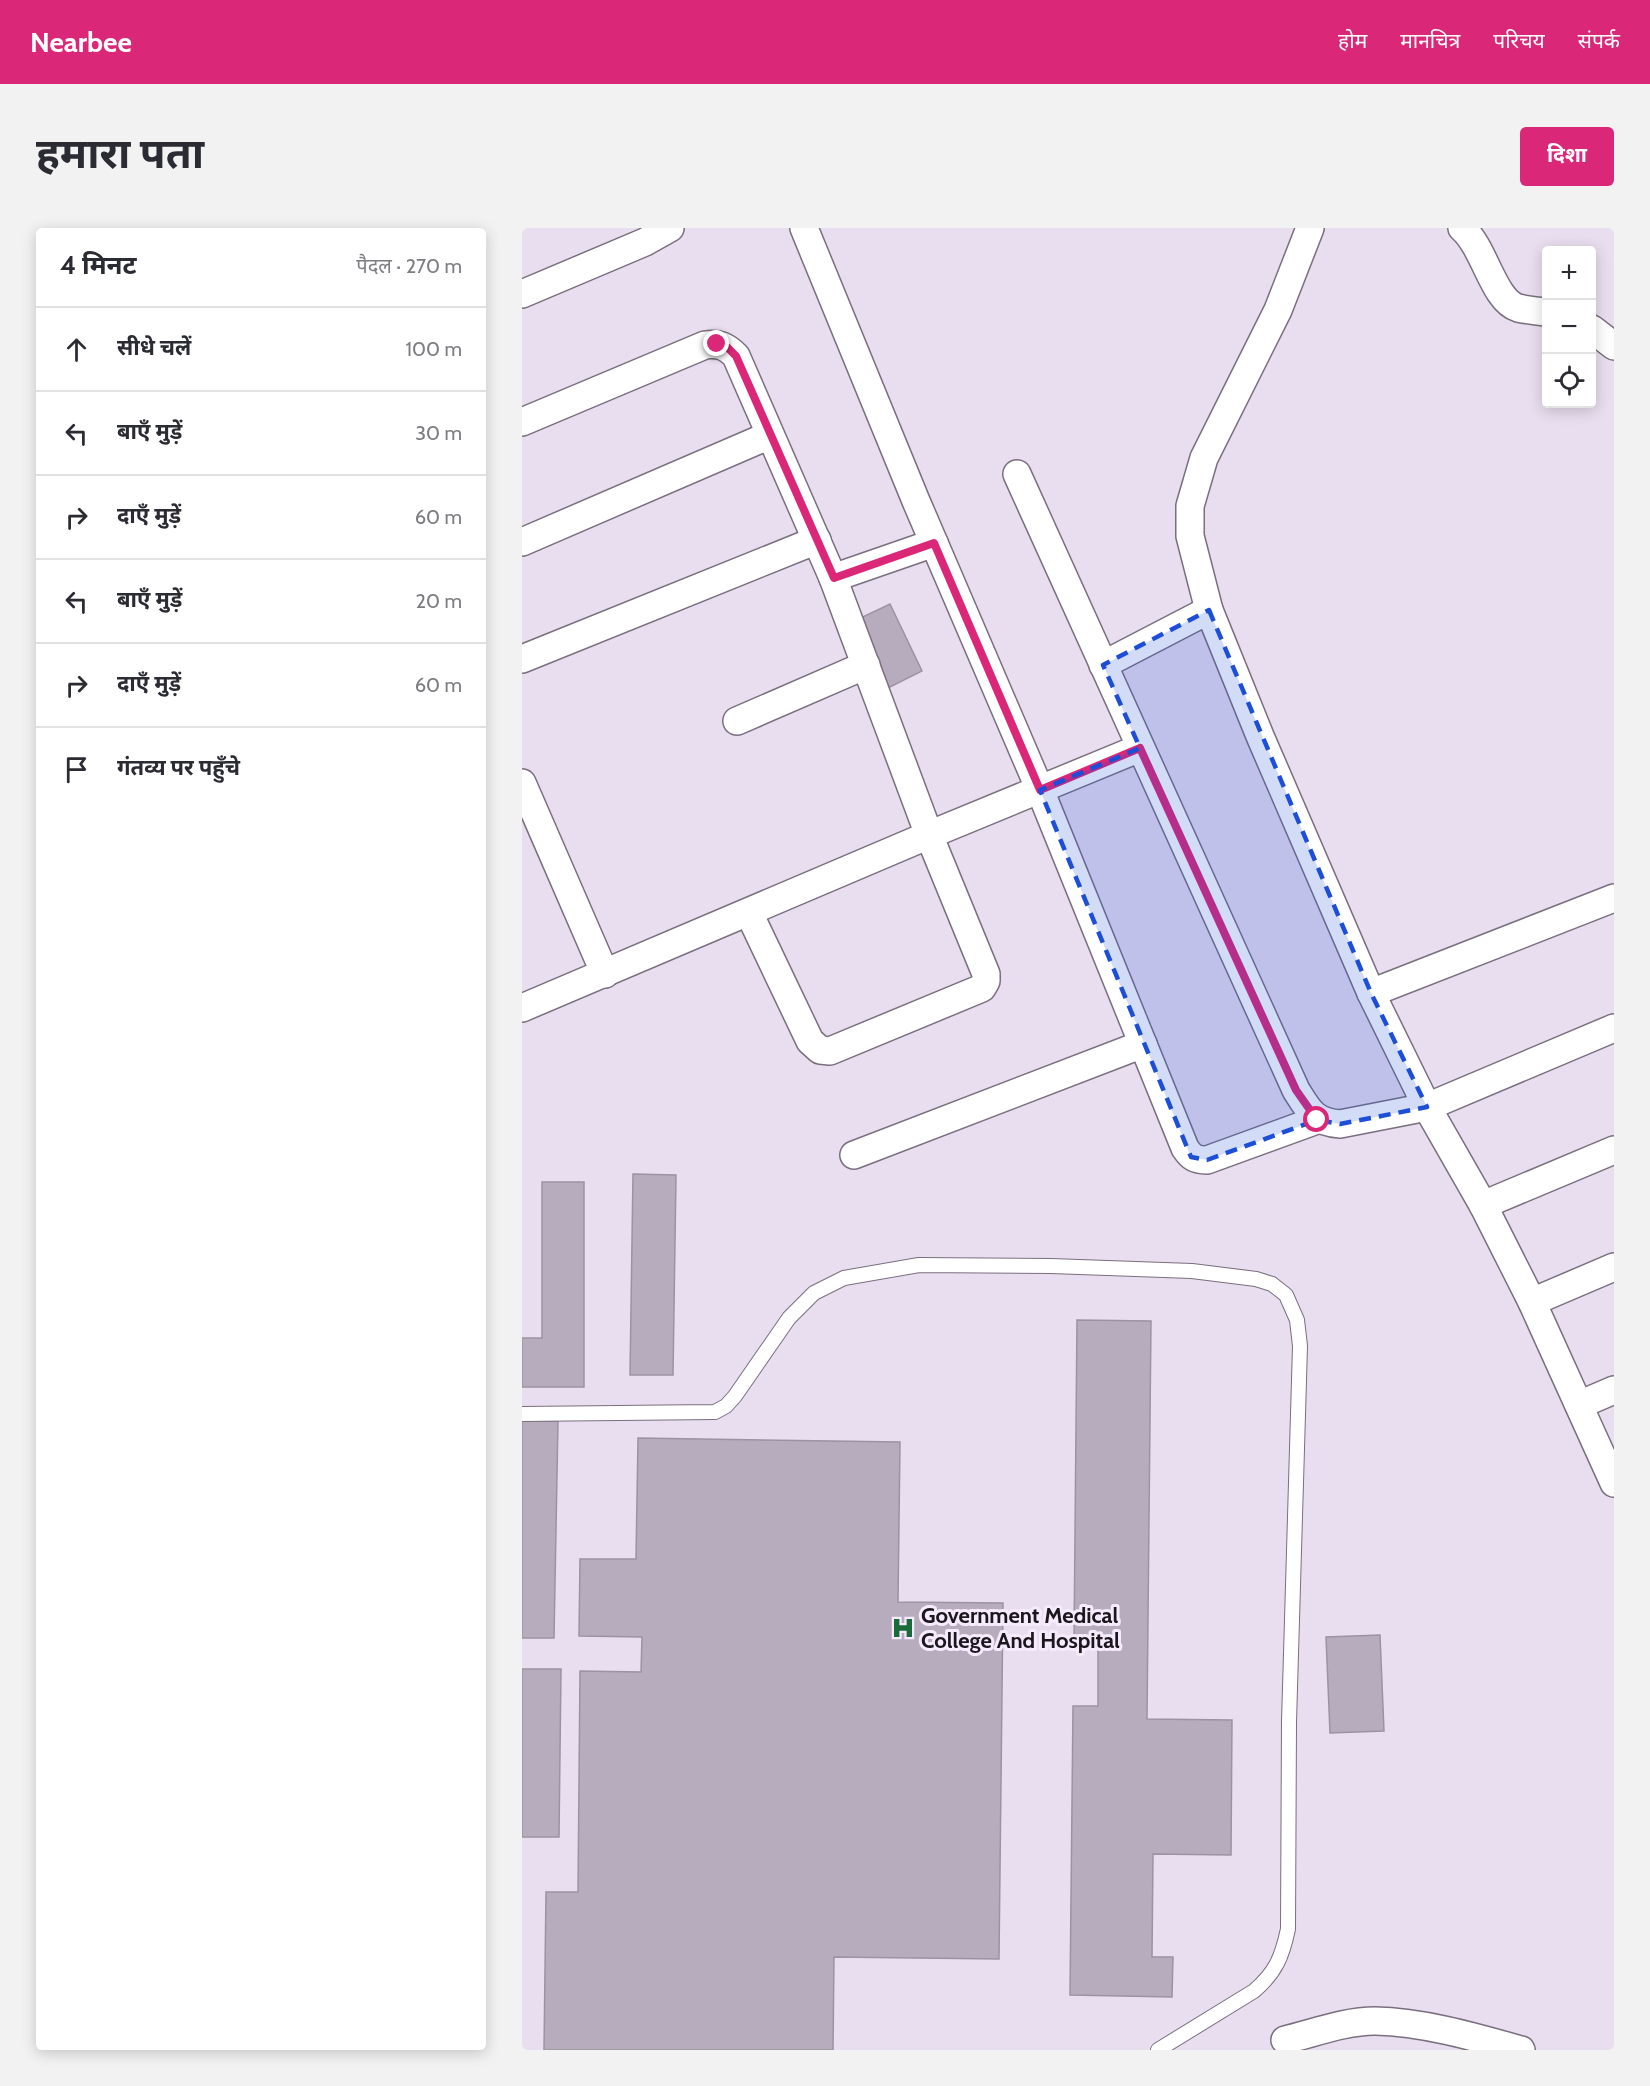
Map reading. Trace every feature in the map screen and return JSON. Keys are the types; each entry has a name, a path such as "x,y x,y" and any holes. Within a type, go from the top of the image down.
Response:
{"street":[{"path":"522,294 645,242 670,228"},
{"path":"804,228 934,543 1040,790 1185,1148 1191,1157 1197,1160 1207,1160 1317,1120"},
{"path":"1310,228 1278,310 1204,458 1190,506 1190,536 1209,610 1264,747 1371,993 1427,1107 1484,1205 1532,1302 1614,1483"},
{"path":"1462,228 1470,235 1481,253 1505,300 1517,307 1542,311"},
{"path":"1596,332 1614,346"},
{"path":"522,422 705,345 717,344 727,347 736,356 834,578 929,835 986,974 986,981 982,988 830,1051 820,1050 810,1041 749,913"},
{"path":"522,542 770,435"},
{"path":"1017,474 1296,1090 1317,1120 1328,1124 1340,1124 1427,1107 1614,1028"},
{"path":"522,659 817,540"},
{"path":"834,578 934,543"},
{"path":"1103,665 1209,610"},
{"path":"736,721 866,665"},
{"path":"522,1008 1140,748"},
{"path":"522,783 605,974"},
{"path":"1371,993 1614,898"},
{"path":"854,1155 1143,1044"},
{"path":"1484,1205 1614,1150"},
{"path":"1532,1302 1614,1267"},
{"path":"1579,1405 1614,1390"},
{"path":"1285,2040 1341,2026 1375,2021 1423,2027 1521,2050"}],"lane":[{"path":"522,1414 715,1412 726,1407 789,1318 814,1293 844,1278 876,1272 919,1266 974,1265 1192,1271 1256,1279 1272,1284 1286,1295 1297,1320 1300,1346 1288,1722 1288,1929 1283,1952 1267,1980 1254,1991 1158,2050"}],"highlighted area":[{"path":"1209,610 1371,993 1427,1107 1340,1124 1317,1120 1207,1160 1191,1157 1040,790 1140,748 1103,665"}],"building":[{"path":"890,604 922,671 884,690 852,622"},
{"path":"633,1174 676,1175 673,1375 630,1375"},
{"path":"542,1182 584,1182 584,1387 522,1387 522,1338 542,1338"},
{"path":"1077,1320 1151,1321 1147,1719 1232,1720 1231,1855 1153,1854 1152,1957 1173,1957 1172,1997 1070,1995 1073,1706 1098,1706 1098,1641 1074,1640"},
{"path":"522,1420 558,1421 554,1638 522,1638"},
{"path":"638,1438 900,1442 898,1602 1003,1603 999,1959 834,1957 833,2050 544,2050 546,1892 578,1892 580,1671 641,1672 642,1637 579,1636 580,1559 636,1559"},
{"path":"1380,1635 1384,1731 1330,1733 1326,1637"},
{"path":"522,1669 561,1669 559,1837 522,1837"}],"place":[{"name":"Government Medical College And Hospital","path":"903,1628"}],"route":[{"path":"717,344 727,347 736,356 834,578 934,543 1040,790 1140,748 1296,1090 1317,1120"}]}
